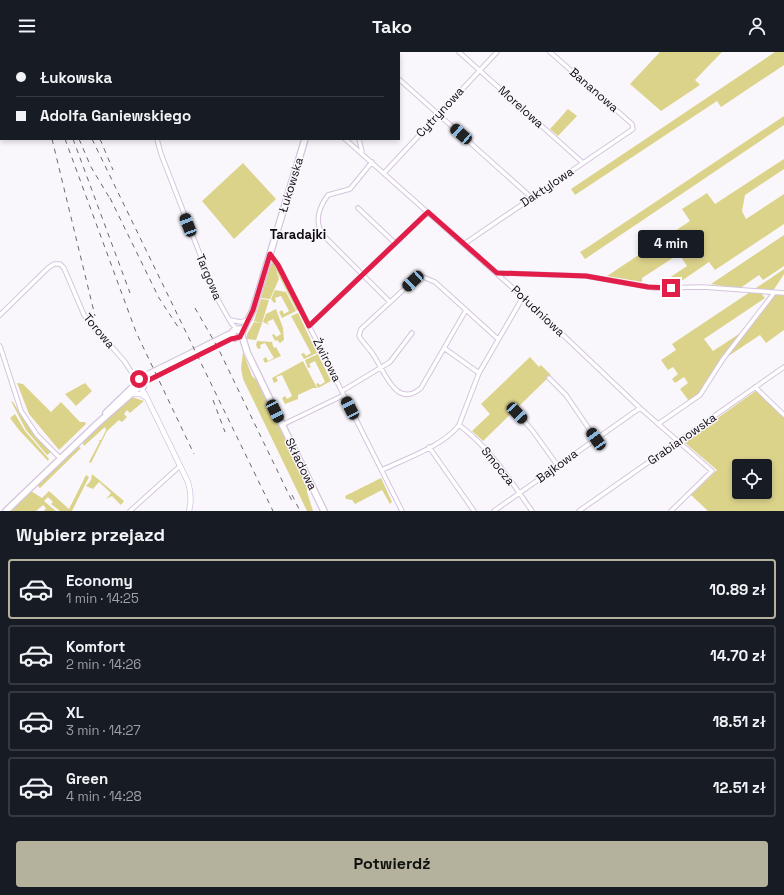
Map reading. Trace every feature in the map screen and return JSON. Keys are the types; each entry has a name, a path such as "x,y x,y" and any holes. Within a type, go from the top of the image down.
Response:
{"main road":[{"name":"Łukowska","path":"249,320 305,140"},
{"path":"98,423 114,404 140,382 237,333 249,320"},
{"name":"Składowa","path":"237,333 324,511"},
{"path":"6,511 60,458 132,394 140,382"}],"street":[{"name":"Morelowa","path":"459,52 583,163"},
{"name":"Cytrynowa","path":"384,173 497,52"},
{"name":"Bananowa","path":"550,52 632,124 632,130"},
{"path":"400,80 532,198"},
{"name":"Daktylowa","path":"464,244 632,130"},
{"name":"Targowa","path":"157,140 161,154 210,282 237,333"},
{"name":"Południowa","path":"346,140 497,273 640,408 712,471 671,511"},
{"path":"359,140 362,154"},
{"path":"372,162 350,189 328,195 318,215 317,222 323,235 390,302"},
{"path":"358,208 395,243"},
{"path":"309,326 428,212"},
{"name":"Żwirowa","path":"270,254 278,265 402,511"},
{"name":"Torowa","path":"0,314 48,268 58,263 64,268 84,315 140,382 191,492 192,502 189,511"},
{"path":"497,273 586,276 654,288 703,287 784,293"},
{"path":"466,310 421,388 414,394 407,396 399,393 394,388 382,367 370,349 360,338 359,334 413,281 426,278 435,282 498,338"},
{"path":"658,424 700,395 723,359 774,293"},
{"path":"382,470 448,437 459,425 479,373 523,297"},
{"path":"230,321 241,322 249,320"},
{"path":"282,425 343,393 390,362 412,333"},
{"path":"0,346 21,411 37,435 60,458"},
{"path":"444,348 479,373"},
{"name":"Grabianowska","path":"579,511 784,367"},
{"path":"549,378 566,395 596,439"},
{"path":"755,388 784,415"},
{"path":"132,394 141,394 146,396"},
{"name":"Bajkowa","path":"494,511 640,408"},
{"path":"517,413 532,430 558,466"},
{"name":"Smocza","path":"459,425 470,433 497,462 532,511"},
{"path":"429,447 474,511"},
{"path":"130,511 180,466"}],"shaded area":[{"path":"660,52 722,52 695,80 700,85 661,111 630,84"},
{"path":"775,52 784,52 784,65 721,107 717,101 575,195 571,189"},
{"path":"568,109 577,116 558,136 550,129"},
{"path":"784,116 784,125 585,259 580,252 588,247"},
{"path":"784,159 784,169 745,195 742,211 746,219 784,194 784,224 715,270 709,262 677,284 660,284 687,266 679,254 642,278 642,282 607,276 690,221 682,209 707,193 715,204"},
{"path":"243,163 276,199 234,239 202,201"},
{"path":"784,235 784,266 763,280 759,275 739,289 711,284"},
{"path":"272,263 275,264 298,309 297,311 276,270 279,279 270,299 261,298"},
{"path":"784,269 784,274 773,291 753,290"},
{"path":"275,290 286,292 296,311 282,318 279,312 282,310 284,314 289,311 281,296 275,298 276,302 274,303 271,299"},
{"path":"750,292 761,293 765,298 704,339 713,351 745,330 699,394 689,401 680,389 688,383 684,377 675,383 672,379 678,374 673,367 668,370 661,360 676,350 672,344"},
{"path":"784,294 784,330 766,343 760,335 727,357 774,295"},
{"path":"261,299 269,300 262,323 254,321"},
{"path":"276,309 283,328 284,340 280,343 277,340 275,341 272,335 274,334 276,337 281,334 273,319 267,322 269,325 263,322 266,314"},
{"path":"298,313 317,353 304,359 301,354 304,353 306,356 311,353 291,316"},
{"path":"254,322 262,323 256,340 247,339 247,334"},
{"path":"257,341 273,342 274,348 276,347 281,356 265,363 263,359 266,357 268,361 274,358 265,343 260,345 261,348 258,349 256,345"},
{"path":"243,352 252,376 259,382 307,482 307,492 313,511 307,511 243,379 241,368"},
{"path":"318,354 331,381 318,388 316,384 318,383 320,385 325,382 315,361 309,364 311,367 308,368 305,360"},
{"path":"530,357 539,367 541,365 551,375 483,441 472,431 490,414 481,404"},
{"path":"303,361 317,388 313,388 298,395 298,399 285,404 282,398 285,396 287,399 292,396 282,375 276,377 278,381 274,383 272,378"},
{"path":"17,383 23,384 51,412 61,402 80,422 85,422 86,424 59,450 29,414"},
{"path":"85,383 92,391 76,406 65,394"},
{"path":"757,390 784,417 784,511 708,511 691,495 717,470 684,442"},
{"path":"132,397 144,401 130,413 127,410 124,414 127,417 122,422 119,420 107,431 91,463 89,462 100,441 98,440 101,440 106,430 105,427 84,446 82,441"},
{"path":"11,401 29,427 51,452 47,455 26,430"},
{"path":"15,414 25,431 49,459 48,461 19,430 10,418"},
{"path":"77,446 81,448 40,488 37,485"},
{"path":"92,474 124,501 121,505 112,496 106,499 111,493 99,482 93,489 86,486 91,480"},
{"path":"86,475 89,477 72,511 60,511 51,504 53,502 48,497 44,501 56,511 44,511 46,508 43,505 36,511 9,511 31,491 42,498 49,491 69,509"},
{"path":"381,478 392,502 390,504 382,490 355,504 352,500 346,499 345,496"}],"railway":[{"path":"52,140 95,316"},
{"path":"65,140 136,332 194,454"},
{"path":"73,140 130,293"},
{"path":"79,140 91,167 112,202"},
{"path":"92,140 273,511"},
{"path":"100,140 113,170"},
{"path":"110,198 159,298 180,330"},
{"path":"195,308 218,348 292,501"},
{"path":"213,400 225,432"},
{"path":"292,495 300,511"}],"district":[{"name":"Taradajki","path":"298,234"}],"route":[{"path":"139,379 143,379 145,382 146,380 231,339 240,337 253,310 270,254 278,265 309,326 428,212 497,273 586,276 605,278 654,288 671,288"}]}
